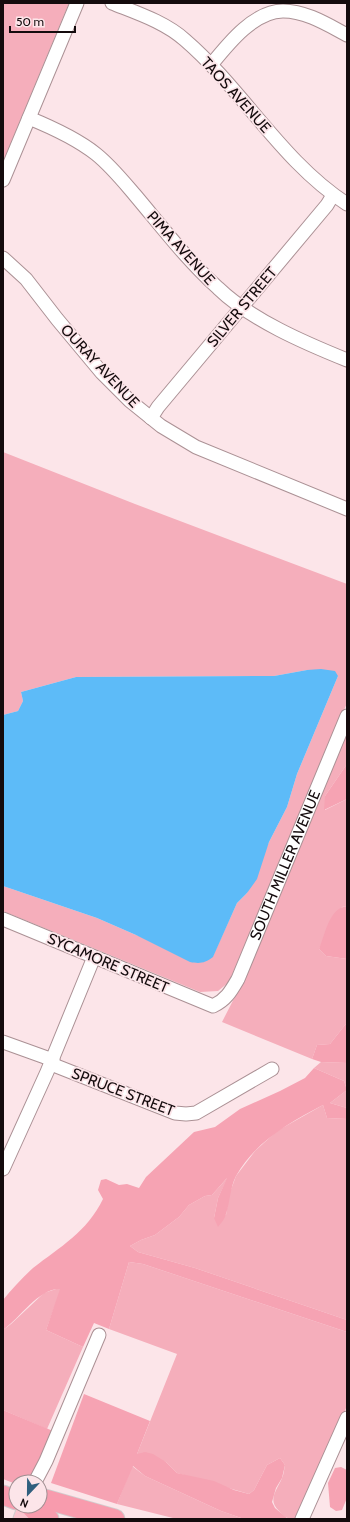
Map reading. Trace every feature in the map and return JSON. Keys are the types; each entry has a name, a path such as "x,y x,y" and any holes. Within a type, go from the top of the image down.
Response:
{"highway":[{"path":"48,1501 116,1519"},
{"path":"38,1514 41,1517 49,1519"}],"street":[{"path":"3,180 77,3"},
{"name":"TAOS AVENUE","path":"112,3 147,17 184,39 211,65 280,144 333,195 347,204"},
{"path":"211,65 236,36 245,28 263,16 274,12 284,11 299,13 322,22 347,35"},
{"name":"PIMA AVENUE","path":"29,118 84,145 97,155 113,170 199,270 219,290 283,332 347,360"},
{"name":"SILVER STREET","path":"151,418 158,407 327,205 333,195"},
{"name":"OURAY AVENUE","path":"3,258 26,279 102,373 130,401 151,418 196,447 347,509"},
{"name":"SOUTH MILLER AVENUE","path":"213,1006 220,1003 227,997 238,979 347,716"},
{"name":"SYCAMORE STREET","path":"3,919 213,1006"},
{"path":"3,1169 52,1062 94,957"},
{"name":"SPRUCE STREET","path":"3,1042 175,1113 196,1113 272,1069"},
{"path":"39,1474 46,1462 99,1335"},
{"path":"302,1519 347,1418"}],"shaded area":[{"path":"3,3 69,3 3,162"},
{"path":"3,452 135,504 347,584 347,703 229,982 218,991 200,992 3,911 3,886 97,918 136,935 213,956 237,903 247,893 269,842 287,807 297,774 338,676 307,670 274,676 76,677 21,692 23,701 18,711 3,715"},
{"path":"347,731 347,764 325,796 325,810 347,799 347,906 342,907 319,949 326,956 347,959 347,1024 330,1044 317,1045 312,1059 222,1022 243,981"},
{"path":"347,764 347,799 324,810 325,796"},
{"path":"347,906 347,959 326,956 319,949 328,923 336,912"},
{"path":"347,1024 347,1063 321,1062 312,1059 317,1045 330,1044"},
{"path":"321,1062 347,1063 347,1090 344,1081 314,1068"},
{"path":"314,1068 344,1081 347,1090 330,1103 347,1108 347,1119 327,1118 323,1105 286,1126 263,1143 244,1164 236,1176 232,1185 225,1216 218,1227 214,1218 218,1198 227,1178 212,1195 205,1196 189,1205 179,1217 155,1235 130,1246 138,1252 195,1268 347,1320 347,1332 143,1264 129,1262 109,1329 94,1323 83,1347 46,1330 60,1289 52,1290 37,1298 3,1330 3,1300 33,1268 63,1246 89,1221 97,1211 103,1199 98,1190 101,1180 106,1179 119,1185 127,1184 139,1188 146,1177 194,1132 215,1127 240,1109 305,1078"},
{"path":"347,1090 347,1108 330,1103"},
{"path":"323,1105 327,1118 347,1119 347,1320 195,1268 138,1252 130,1246 155,1235 179,1217 189,1205 205,1196 212,1195 228,1177 218,1198 214,1218 226,1215 229,1195 236,1176 255,1151 277,1131"},
{"path":"129,1262 143,1264 347,1332 347,1406 295,1519 284,1516 275,1507 273,1499 283,1476 285,1465 280,1458 267,1465 254,1490 249,1494 177,1473 166,1462 137,1454 177,1354 109,1329"},
{"path":"61,1289 46,1330 83,1347 47,1429 3,1410 3,1330 44,1293"},
{"path":"84,1394 150,1421 137,1454 145,1452 153,1454 166,1462 177,1473 214,1481 234,1490 249,1494 254,1490 267,1465 280,1458 285,1465 282,1478 276,1488 272,1502 275,1508 288,1519 244,1519 221,1511 145,1476 133,1466 117,1504 51,1483"},
{"path":"3,1410 53,1431 32,1474 8,1474 8,1481 3,1479"},
{"path":"132,1466 145,1476 221,1511 244,1519 177,1519 117,1504"},
{"path":"341,1467 347,1470 347,1498 342,1510 336,1511 330,1507 328,1483 335,1468"}],"water":[{"path":"321,669 335,671 338,676 297,774 287,807 269,842 257,879 247,893 237,903 213,957 205,962 190,962 136,935 97,918 3,886 3,715 18,711 23,701 21,692 76,677 274,676"}]}
